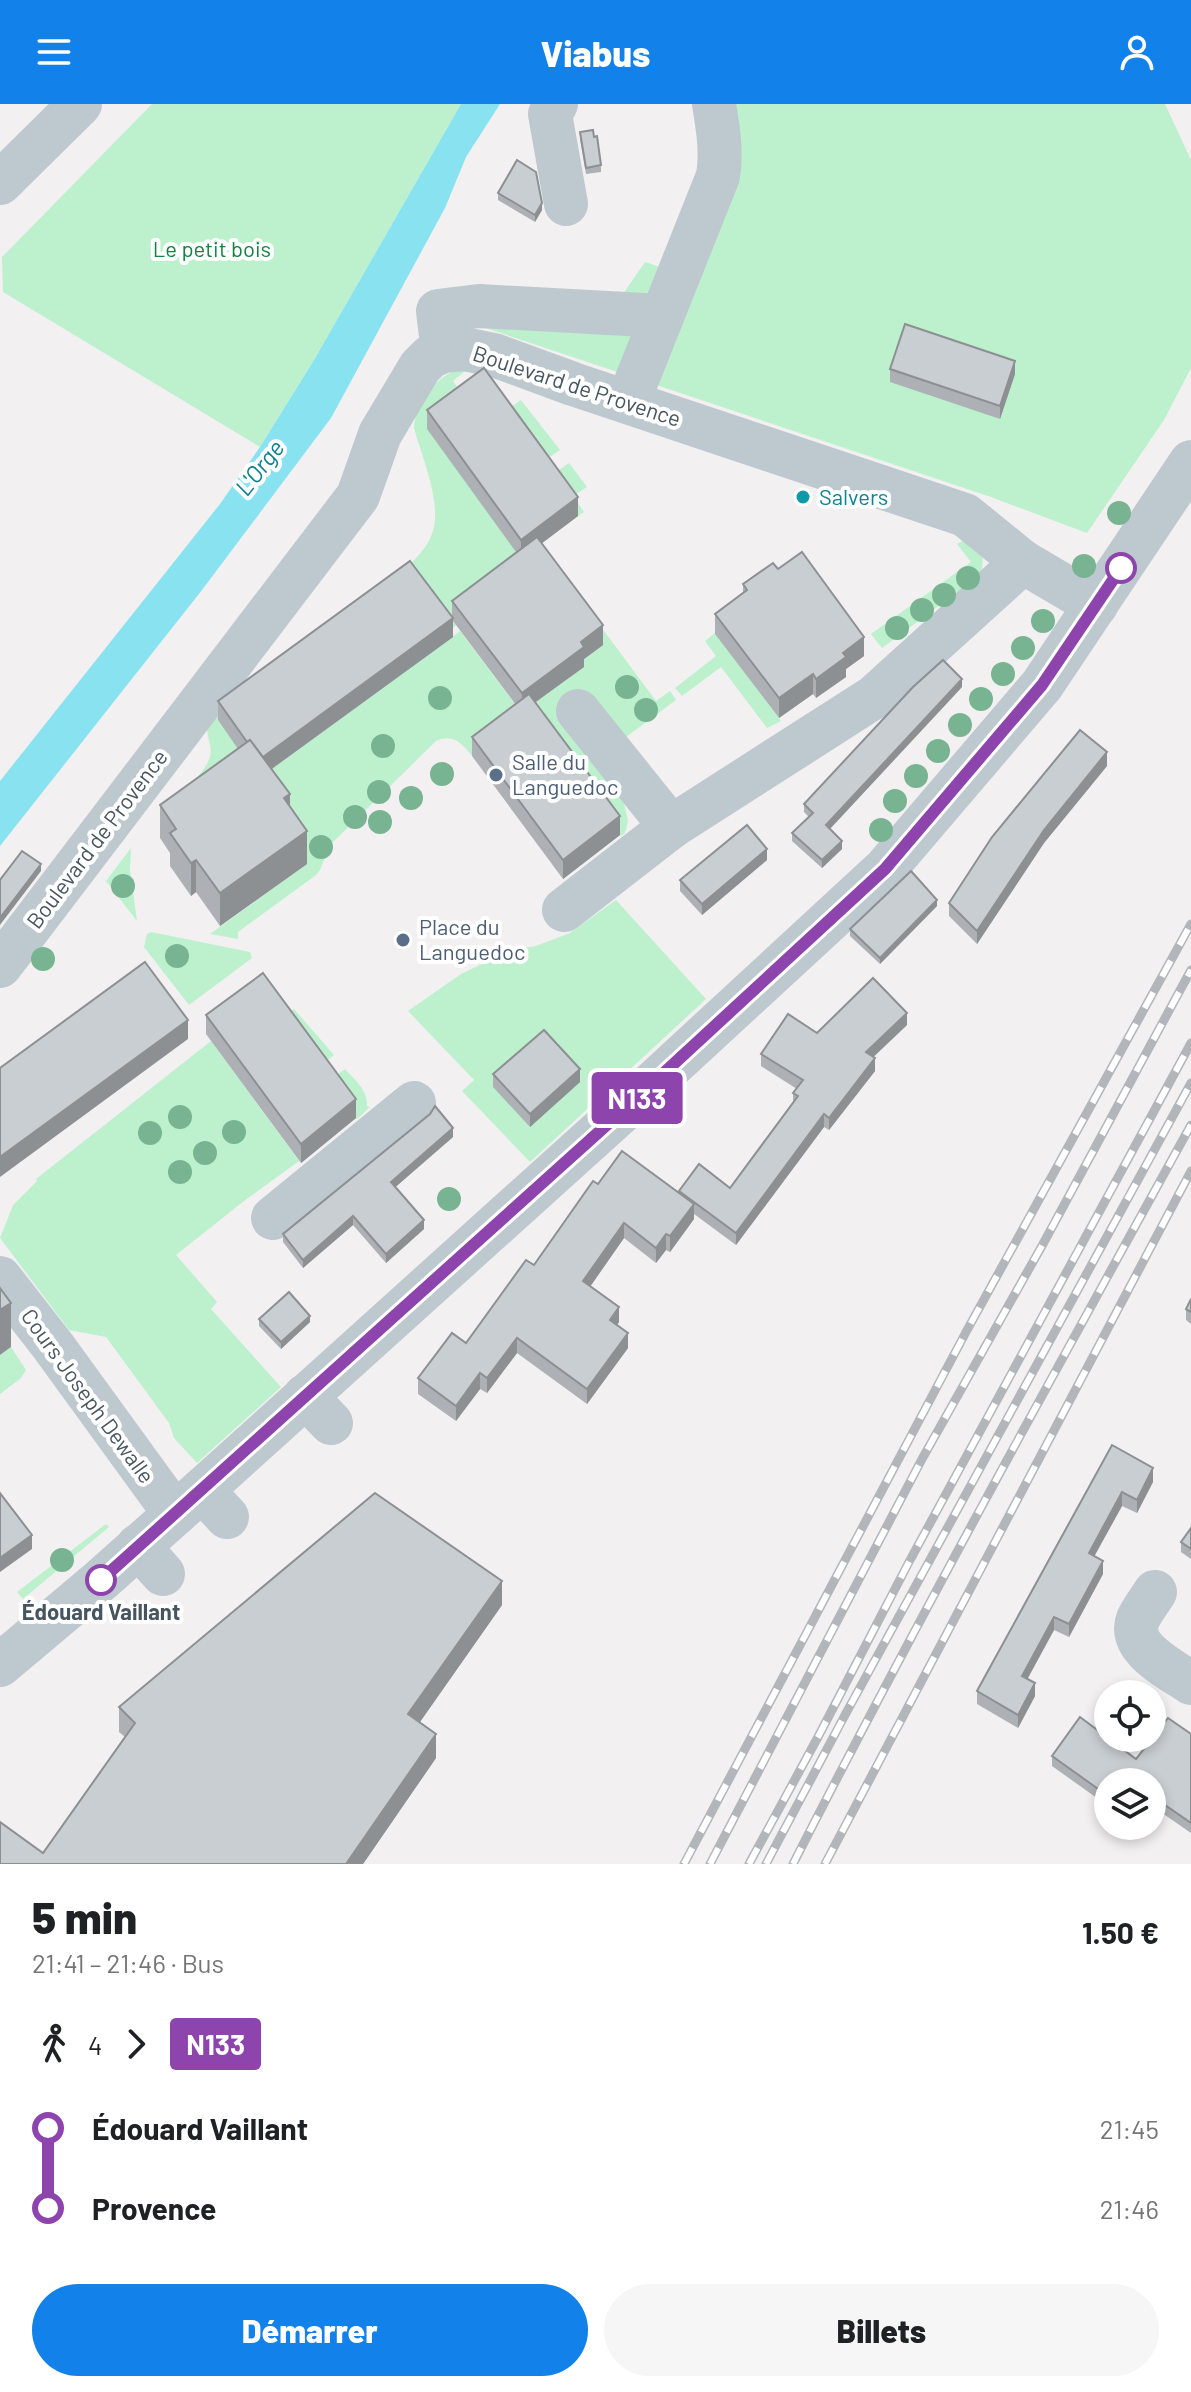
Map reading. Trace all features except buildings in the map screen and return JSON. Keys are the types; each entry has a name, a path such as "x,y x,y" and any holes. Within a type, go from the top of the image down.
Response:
{"street":[{"path":"0,183 80,104"},
{"path":"556,104 550,114 566,204"},
{"path":"628,402 718,176 719,139 714,104"},
{"path":"443,351 438,311 479,306 662,316"},
{"name":"Boulevard de Provence","path":"0,966 358,496 380,434 420,367 430,357 443,351 464,349 494,355 965,515 1023,562 1096,605"},
{"path":"0,1665 150,1560 201,1507 318,1409 640,1095 885,869 1042,685 1191,462"},
{"path":"564,910 671,827 874,697 1023,562"},
{"path":"578,711 671,827"},
{"path":"273,1218 414,1103"},
{"name":"Cours Joseph Dewalle","path":"0,1278 53,1346 201,1507"},
{"path":"1155,1592 1137,1621 1137,1637 1143,1650 1191,1683"}],"green space":[{"name":"Le petit bois","path":"152,104 461,104 314,360 260,447 3,292 2,257"},
{"path":"727,104 1165,104 1191,160 1191,368 1164,420 1087,533 991,497 465,321 619,300 645,262 699,280"},
{"path":"455,371 465,371 453,381 461,393 521,559 449,632 410,580 218,719 253,770 198,784 196,779 211,753 207,717 405,570 427,544 435,522 435,509 414,428 415,420 433,386"},
{"path":"521,400 560,450 539,464 502,413"},
{"path":"569,463 587,487 573,496 584,512 578,516 549,477"},
{"path":"963,541 983,556 982,571 882,648 871,634 971,562 957,544"},
{"path":"587,608 656,701 670,691 676,700 618,743 628,821 625,833 621,836 525,717 472,756 453,739 436,741 330,845 316,875 238,932 238,939 210,934 307,864 250,785 460,631 518,708 554,689 584,667 581,661"},
{"path":"715,633 781,721 767,728 721,667 682,696 675,688 716,656 705,641"},
{"path":"131,848 130,870 137,921 106,881"},
{"path":"616,900 706,999 530,1162 462,1091 474,1080 408,1011 461,974 511,950 536,946 570,933"},
{"path":"151,932 250,952 252,958 189,1005 144,947 147,934"},
{"path":"294,1009 334,1055 319,1067 282,1017"},
{"path":"211,1041 299,1161 176,1255 217,1302 211,1309 281,1387 197,1463 174,1438 169,1423 106,1337 69,1330 0,1238 13,1205 36,1179"},
{"path":"345,1069 363,1090 370,1107 357,1119 329,1081"},
{"path":"11,1347 26,1370 21,1378 0,1394 0,1355"},
{"path":"106,1524 109,1527 23,1599 17,1592"}],"water":[{"name":"L'Orge","path":"461,104 500,104 466,157 445,208 331,418 202,590 0,846 0,781 220,504 260,447 314,360"}],"railway":[{"path":"684,1864 966,1332 1191,924"},
{"path":"710,1864 922,1459 1191,970"},
{"path":"749,1864 1191,1043"},
{"path":"766,1864 1191,1083"},
{"path":"793,1864 939,1585 1191,1125"},
{"path":"825,1864 1191,1171"}],"bus line":[{"name":"N133","path":"101,1580 640,1095 885,869 1042,685 1121,568"}],"place":[{"name":"Salvers","path":"803,497"},
{"name":"Salle du Languedoc","path":"496,775"},
{"name":"Place du Languedoc","path":"403,940"},
{"name":"Édouard Vaillant","path":"101,1580"}]}
